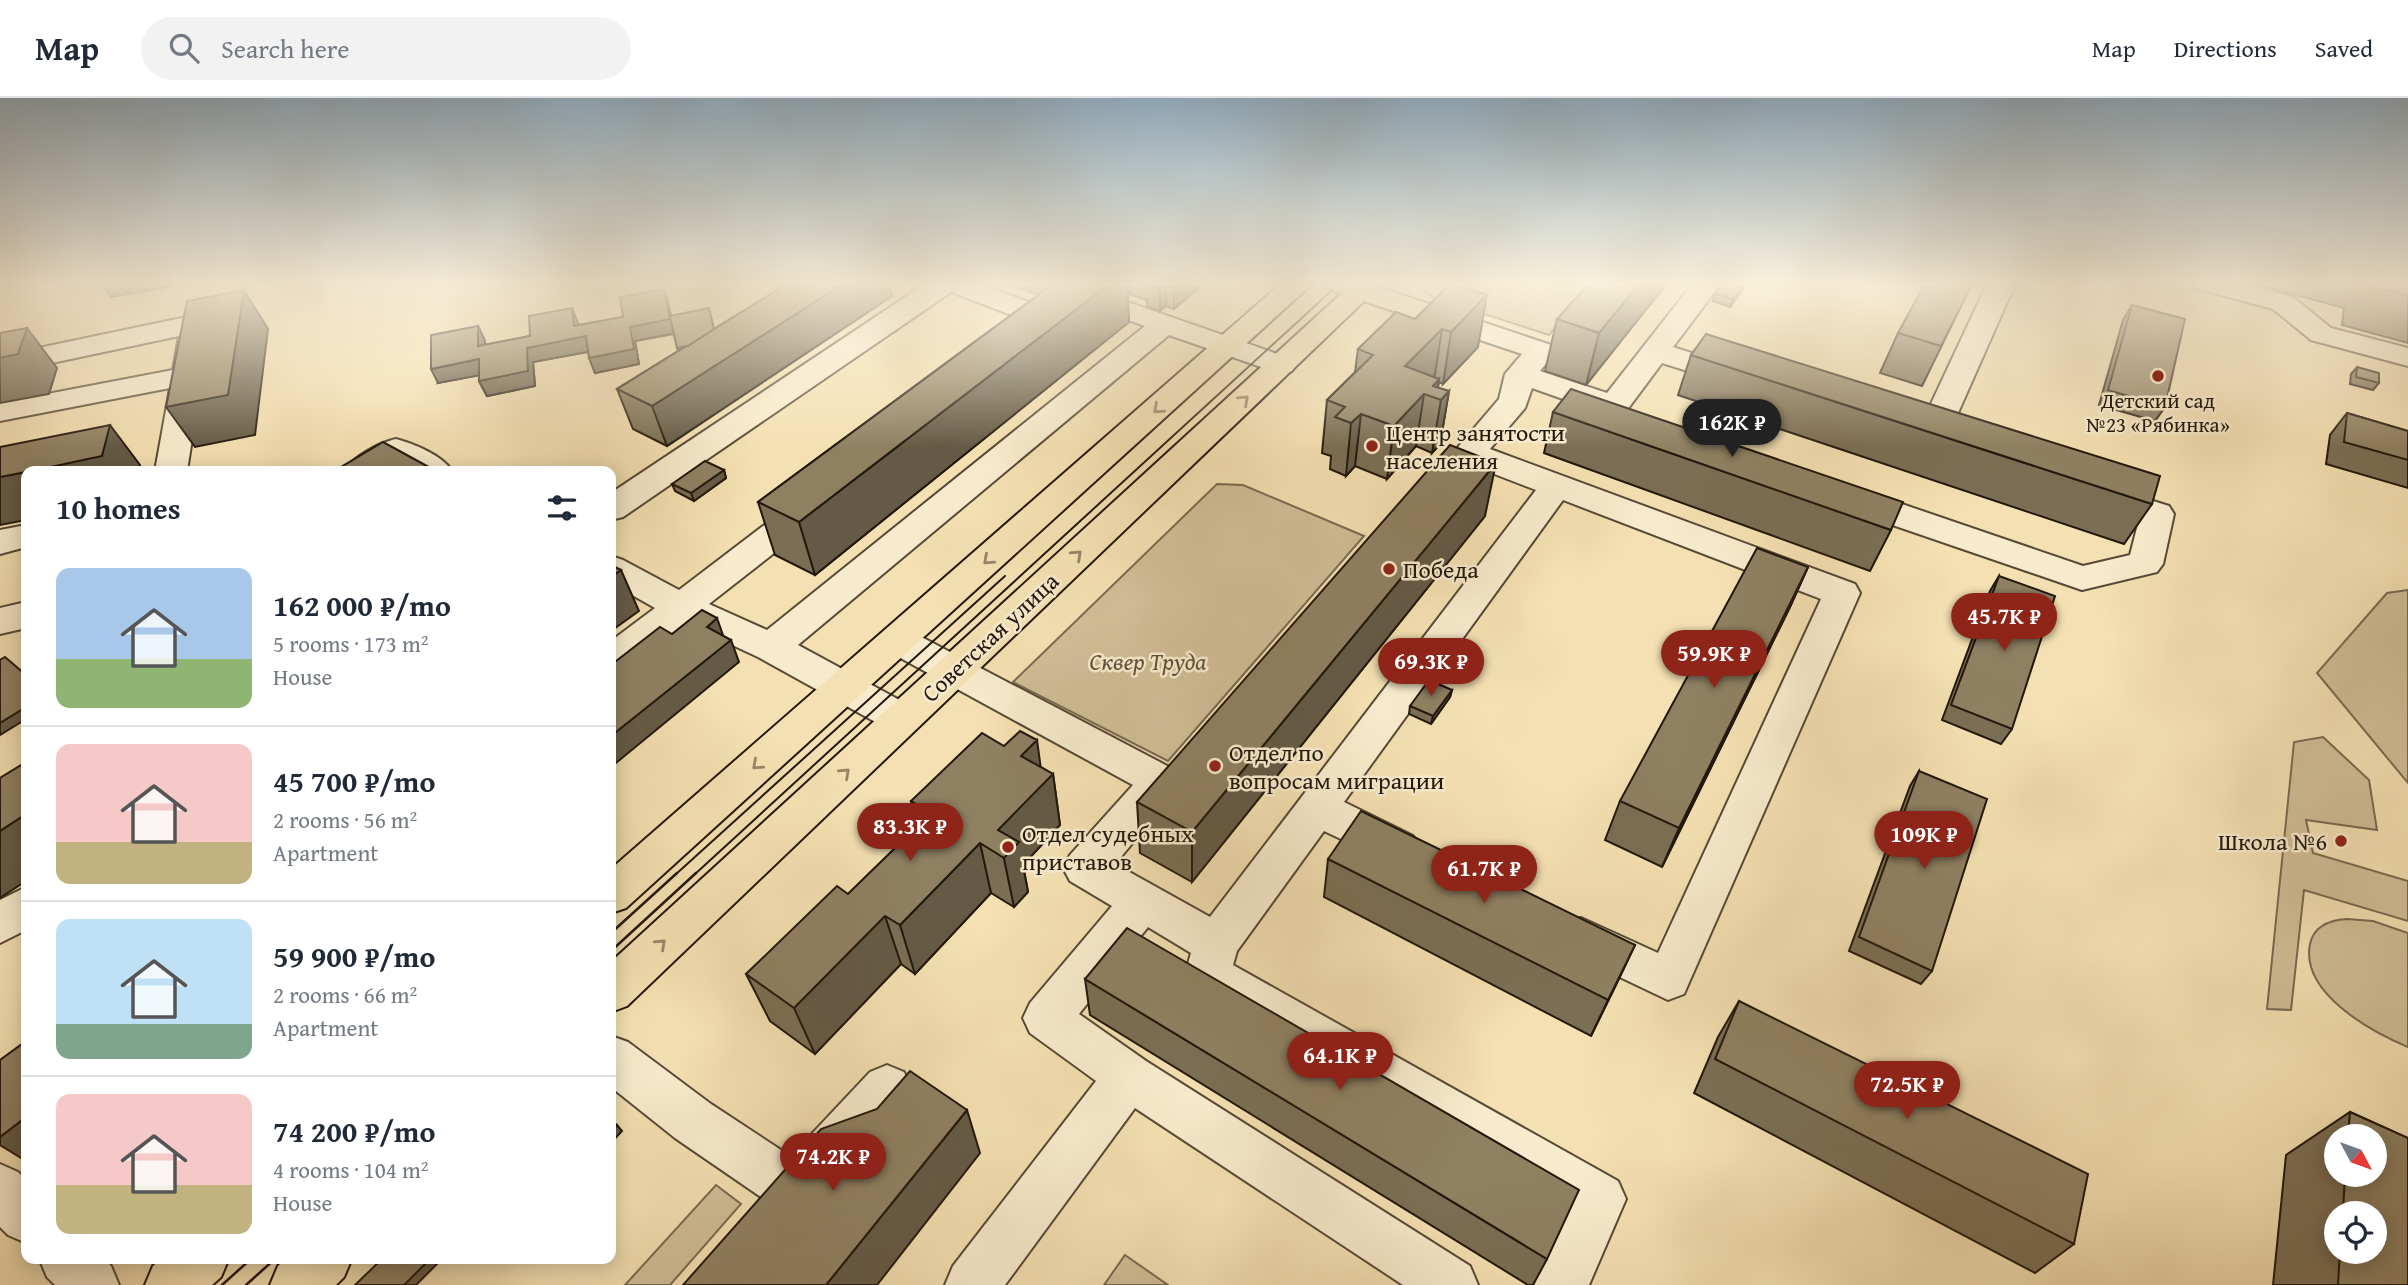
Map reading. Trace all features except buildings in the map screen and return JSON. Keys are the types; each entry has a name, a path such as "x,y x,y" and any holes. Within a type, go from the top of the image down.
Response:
{"main road":[{"path":"616,891 1238,337"},
{"name":"Советская улица","path":"616,986 1281,365 1307,337"},
{"path":"172,1285 195,1264"},
{"path":"297,1285 319,1264"}],"lane":[{"path":"0,365 132,337"},
{"path":"172,466 194,337"},
{"path":"616,506 866,337"},
{"path":"1020,346 1031,337"},
{"path":"771,647 1149,337"},
{"path":"1203,337 1281,365"},
{"path":"1503,337 1541,351 1520,374 1514,401 1469,453 1842,593 1668,980 1555,925"},
{"path":"1666,337 1607,414 1673,437"},
{"path":"1930,440 1977,337"},
{"path":"2334,337 2408,357"},
{"path":"1656,351 1760,385"},
{"path":"1520,374 1614,406"},
{"path":"0,412 187,376"},
{"path":"368,466 396,449 427,466"},
{"path":"1818,487 2082,578 2145,564 2157,514 2069,485"},
{"path":"1556,486 1216,944 1208,974 1600,1199 1561,1285"},
{"path":"616,657 834,489"},
{"path":"0,542 21,537"},
{"path":"616,571 681,607 771,647 902,719"},
{"path":"0,621 21,616"},
{"path":"897,640 1161,781 1085,869 1216,944"},
{"path":"1317,808 1430,863"},
{"path":"1142,901 1047,1018 1129,1077 1451,1285"},
{"path":"0,924 21,909"},
{"path":"616,1062 693,1121 779,1179 793,1180 808,1175 887,1088"},
{"path":"972,1285 1129,1077"},
{"path":"72,1264 92,1285"}],"green space":[{"name":"Сквер Труда","path":"1217,484 1243,485 1364,536 1168,761 1013,682"},
{"path":"2408,590 2408,783 2317,673 2387,593"},
{"path":"2323,737 2369,780 2377,830 2306,820 2313,853 2408,881 2408,921 2304,890 2291,1010 2267,1009 2294,742"},
{"path":"2347,919 2373,921 2408,933 2408,1047 2359,1021 2327,994 2316,979 2310,962 2310,944 2315,932 2324,925"},
{"path":"716,1185 741,1204 670,1285 625,1285"},
{"path":"1125,1255 1168,1285 1104,1285"}],"tram line":[{"path":"694,875 1281,337"},
{"path":"675,875 1005,576"},
{"path":"616,928 677,873"},
{"path":"616,946 696,873"},
{"path":"222,1285 245,1264"},
{"path":"246,1285 269,1264"}],"place":[{"name":"Детский сад №23 «Рябинка»","path":"2158,376"},
{"name":"Центр занятости населения","path":"1372,446"},
{"name":"Победа","path":"1389,569"},
{"name":"Отдел по вопросам миграции","path":"1215,766"},
{"name":"Школа №6","path":"2341,841"},
{"name":"Отдел судебных приставов","path":"1008,847"}]}
